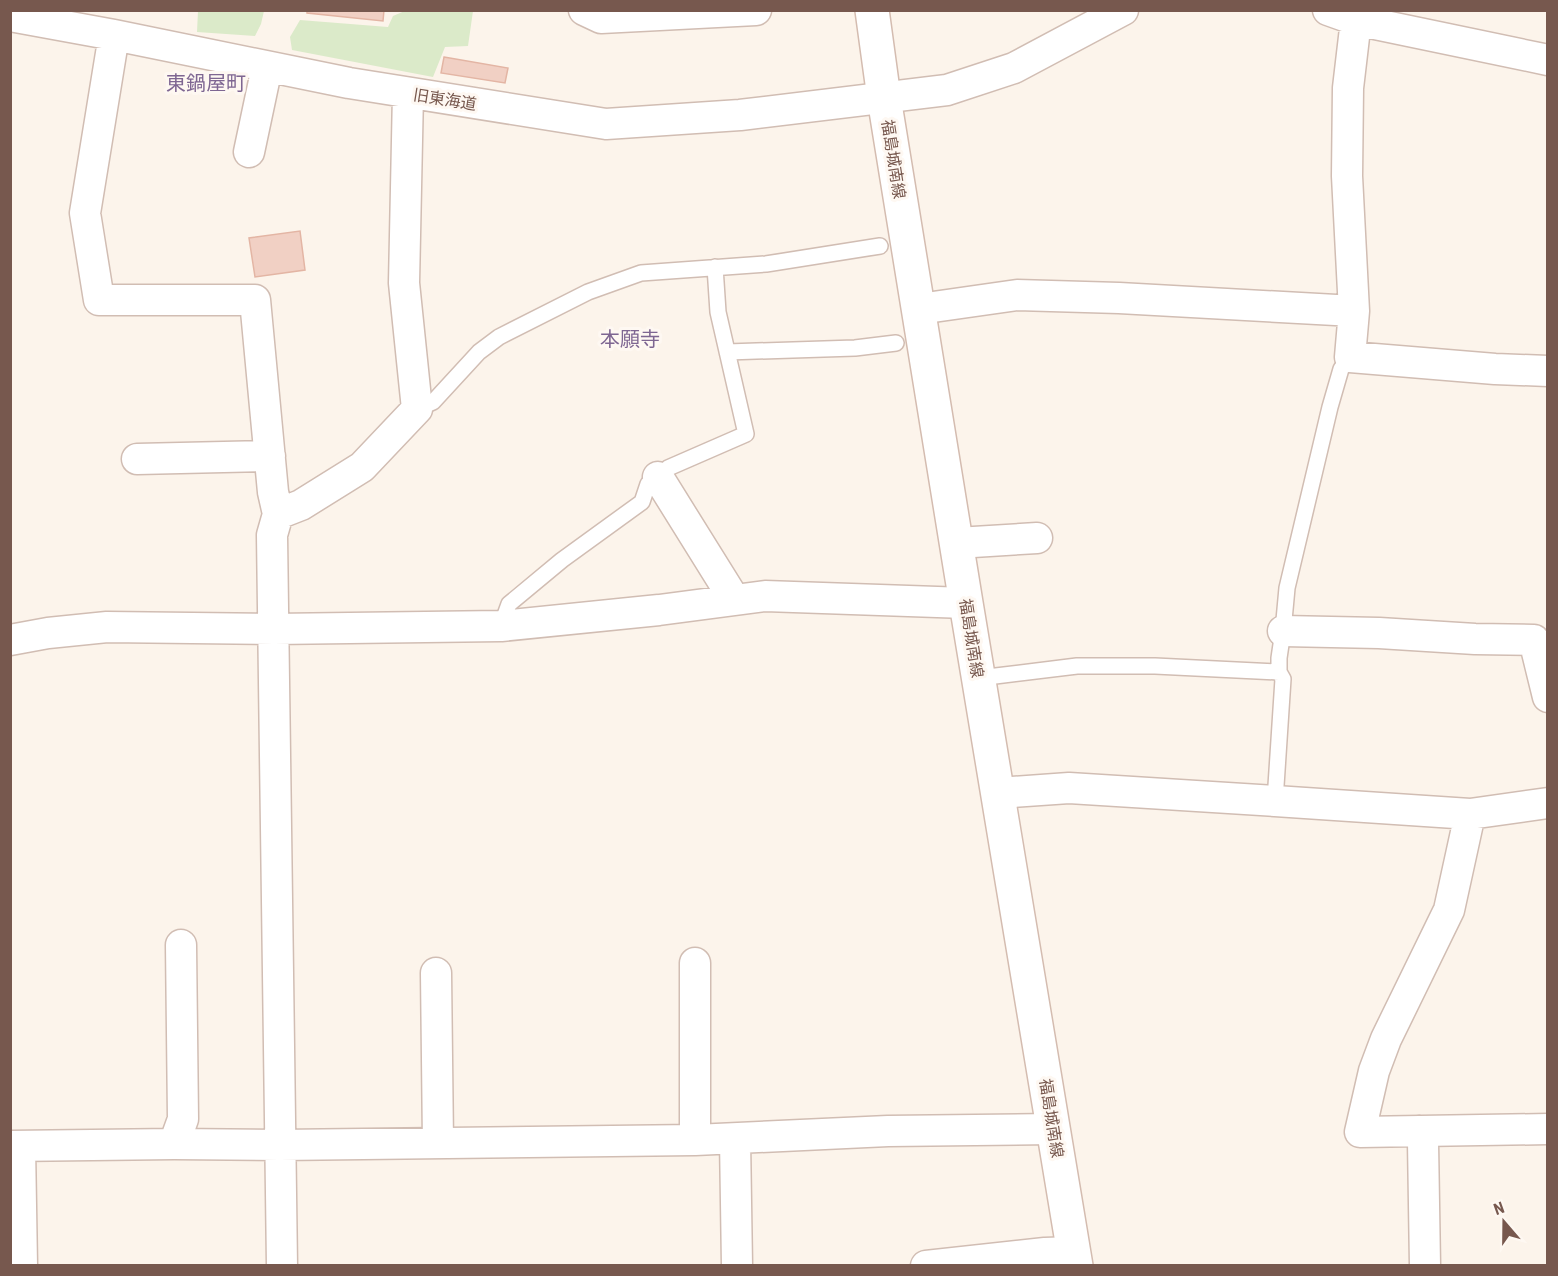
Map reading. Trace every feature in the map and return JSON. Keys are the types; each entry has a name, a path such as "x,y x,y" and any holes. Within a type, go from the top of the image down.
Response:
{"main road":[{"name":"福島城南線","path":"872,10 884,98 966,603 1075,1259"}],"street":[{"path":"584,10 601,18 756,10"},
{"name":"旧東海道","path":"10,16 408,93 606,124 740,115 947,90 1014,68 1123,10"},
{"path":"1548,60 1345,15 1348,88 1347,176 1354,311 1350,357 1548,371"},
{"path":"114,35 85,213 99,300 255,300 273,492 279,514 272,535 282,1266"},
{"path":"249,152 267,67"},
{"path":"279,514 301,506 362,467 417,409 404,283 408,93"},
{"path":"919,309 1017,295 1119,298 1354,311"},
{"path":"137,459 270,456"},
{"path":"658,477 734,599"},
{"path":"957,543 1037,538"},
{"path":"10,640 48,633 106,627 274,629 501,626 659,610 765,596 966,603"},
{"path":"1283,631 1534,640 1548,697"},
{"path":"998,793 1069,788 1470,814 1548,803"},
{"path":"1470,814 1449,910 1386,1039 1374,1071 1359,1132 1548,1130"},
{"path":"174,1144 183,1119 181,945"},
{"path":"695,963 695,1140"},
{"path":"436,973 438,1143"},
{"path":"22,1266 15,1146 695,1140 888,1131 1053,1129"},
{"path":"1419,1131 1423,1142 1425,1266"},
{"path":"735,1139 737,1266"},
{"path":"926,1266 1045,1253 1075,1259"}],"lane":[{"path":"417,409 433,402 479,352 499,337 588,292 642,273 766,264 880,246"},
{"path":"501,626 509,604 562,560 642,502 648,484 668,468 746,434 718,312 715,267"},
{"path":"727,352 855,348 896,343"},
{"path":"1275,801 1283,679 1279,672 1279,658 1287,588 1330,407 1341,369 1350,357"},
{"path":"979,678 1077,666 1155,666 1279,672"}],"green space":[{"path":"198,10 264,11 255,36 197,32"},
{"path":"407,10 473,11 468,46 445,47 433,77 292,50 290,37 300,20 388,27 393,16"}],"building":[{"path":"307,10 384,10 383,21 307,13"},
{"path":"444,57 508,68 505,83 441,73"},
{"path":"300,231 305,270 255,277 249,238"}],"district":[{"name":"東鍋屋町","path":"206,83"},
{"name":"本願寺","path":"630,339"}]}
